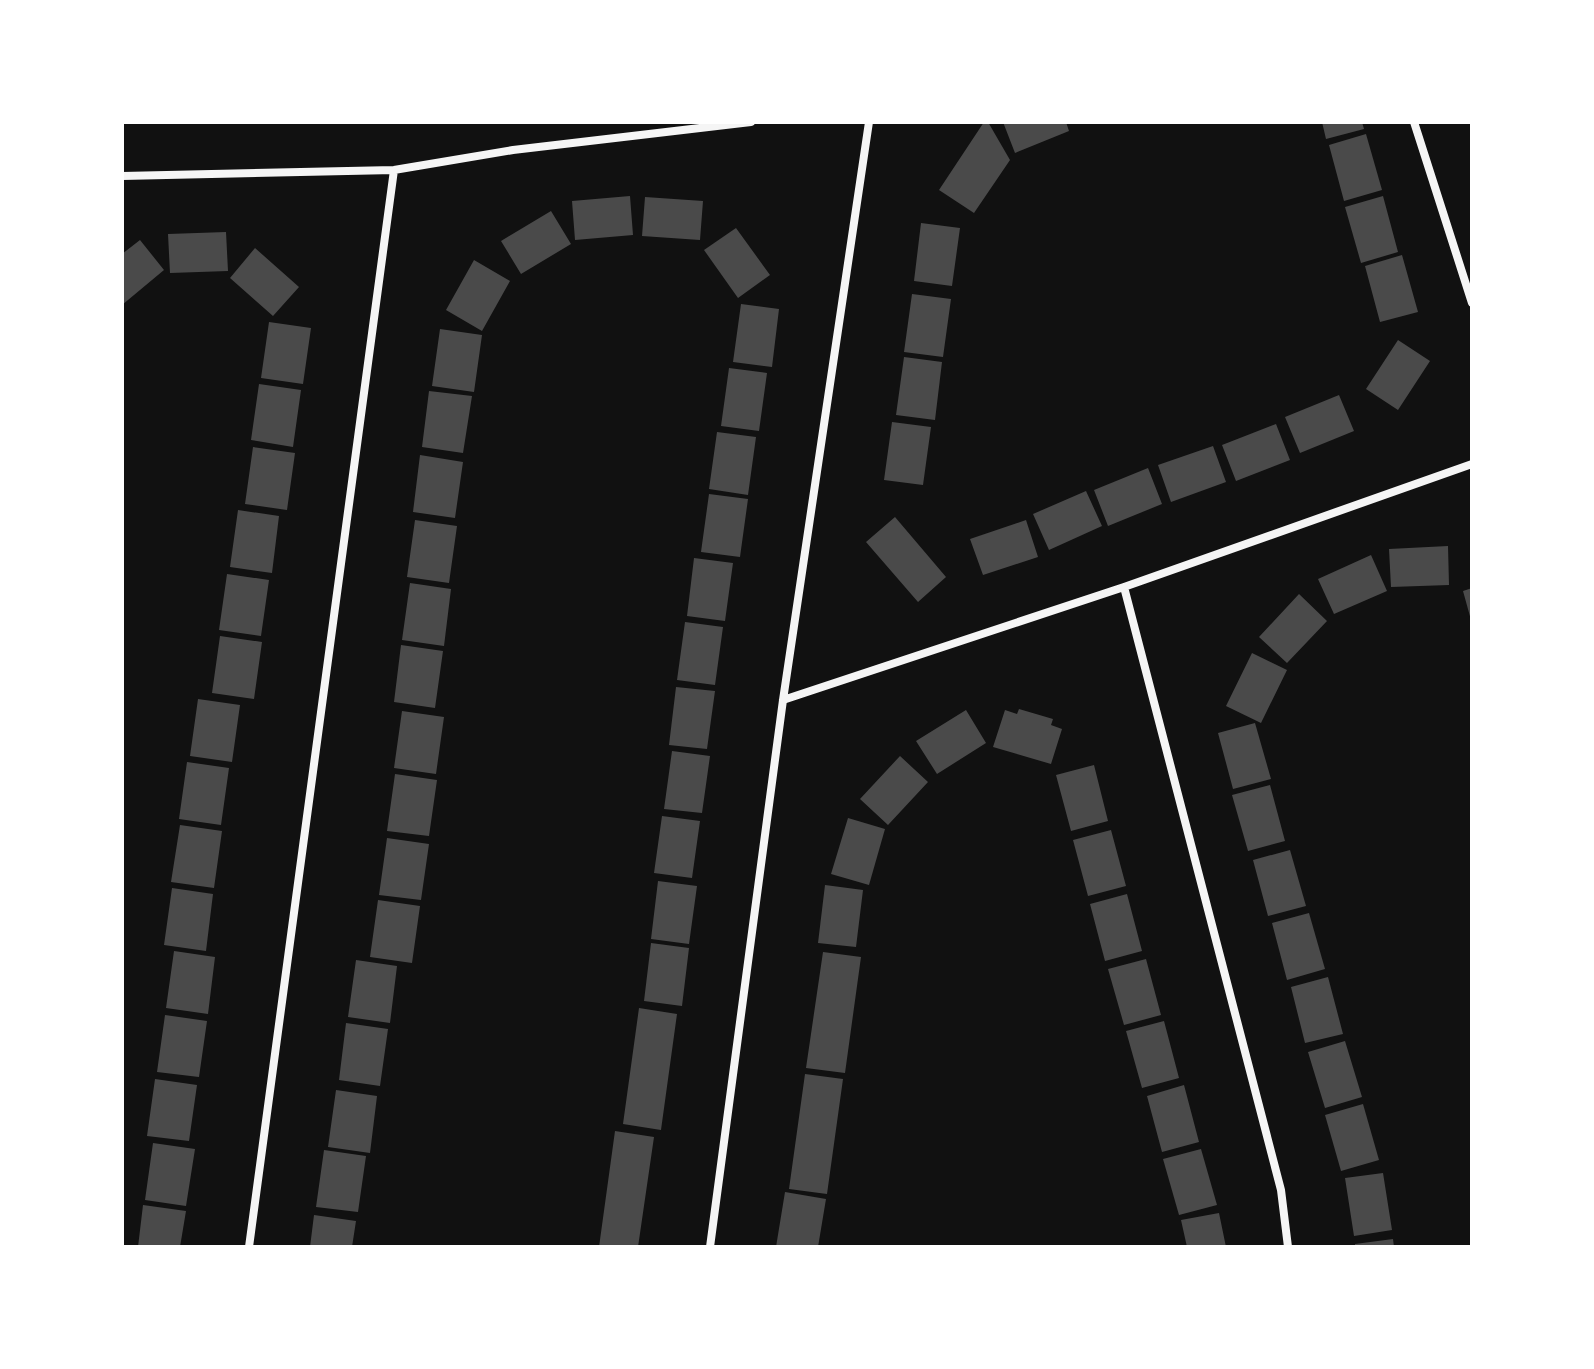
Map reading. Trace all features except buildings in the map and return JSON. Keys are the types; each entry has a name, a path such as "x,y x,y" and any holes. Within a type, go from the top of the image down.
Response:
{"street":[{"path":"122,176 394,170 513,150 751,122"},
{"path":"710,1247 783,700 869,122"},
{"path":"1414,122 1472,303"},
{"path":"249,1247 394,170"},
{"path":"783,700 1124,587 1472,464"},
{"path":"1124,587 1281,1190 1288,1247"}]}
